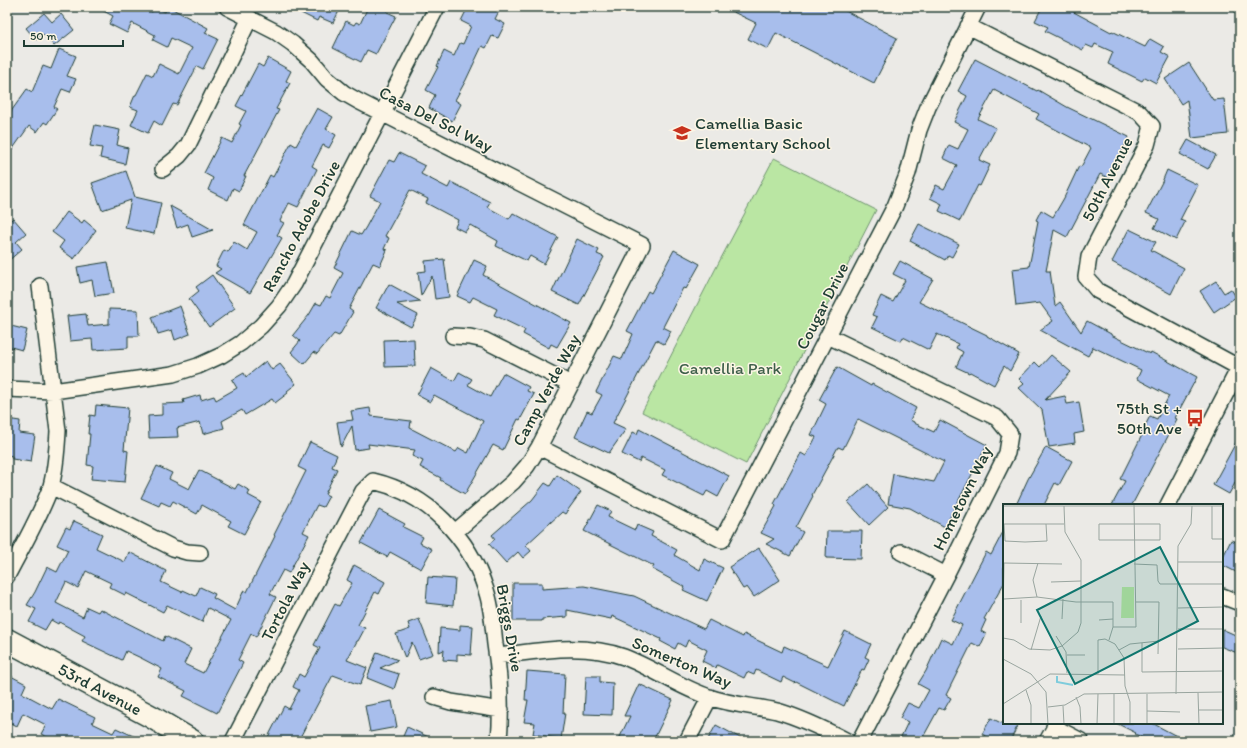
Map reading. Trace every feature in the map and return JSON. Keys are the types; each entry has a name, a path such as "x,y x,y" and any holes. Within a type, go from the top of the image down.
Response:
{"street":[{"name":"Casa Del Sol Way","path":"227,7 276,32 293,44 312,61 327,79 344,93 642,245"},
{"name":"Rancho Adobe Drive","path":"7,389 53,391 173,374 198,366 222,355 241,343 261,326 279,306 294,284 437,7"},
{"name":"Cougar Drive","path":"539,447 722,540 901,192 908,173 919,130 928,107 978,7"},
{"path":"163,169 180,156 188,145 250,18"},
{"name":"50th Avenue","path":"968,26 1139,112 1152,126 1147,145 1089,257 1086,277 1098,291 1240,367"},
{"name":"Camp Verde Way","path":"455,532 514,482 527,466 539,447 642,245"},
{"path":"7,576 44,504 50,486 57,453 58,431 40,286"},
{"path":"453,336 484,340 571,384"},
{"name":"Hometown Way","path":"828,336 997,418 1010,434 1007,453 946,576 860,741"},
{"path":"1169,504 1240,367"},
{"name":"Briggs Drive","path":"373,480 389,484 413,496 432,509 455,532 467,548 478,568 487,591 497,656 501,693 499,741"},
{"name":"Tortola Way","path":"234,741 362,491 373,480"},
{"path":"50,486 173,548 187,552 200,553"},
{"path":"901,552 946,576"},
{"path":"1223,596 1240,603"},
{"name":"53rd Avenue","path":"7,640 152,716 192,741"},
{"name":"Somerton Way","path":"497,656 560,648 582,648 603,651 641,664 710,697 734,704 776,711 798,717 847,741"},
{"path":"434,697 451,702 501,710"},
{"path":"687,741 710,697"},
{"path":"1047,741 1056,725 1081,741"}],"green space":[{"name":"Camellia Park","path":"774,158 876,210 746,464 642,412"}],"building":[{"path":"96,7 142,7 152,12 155,7 165,12 167,7 169,7 208,28 205,33 218,39 203,69 197,66 177,105 173,104 162,126 154,121 148,133 131,125 138,110 130,107 135,95 147,73 153,76 159,64 179,74 192,48 171,38 167,47 153,40 155,35 132,23 127,33 109,24 113,16"},
{"path":"289,7 341,7 333,23 319,17 317,21"},
{"path":"368,7 390,7 387,12 396,16 376,54 367,50 361,62 333,48 346,21 354,25 356,22 360,24"},
{"path":"468,7 501,7 495,19 505,24 498,38 492,36 486,48 482,46 455,100 461,104 452,121 429,108 435,95 426,90 438,67 437,66 444,51 454,56 460,43 463,44 471,26 461,21"},
{"path":"723,7 838,7 897,38 874,83 776,33 768,49 748,39 756,23"},
{"path":"1042,7 1072,7 1070,10 1111,32 1112,31 1145,47 1150,39 1164,47 1161,52 1170,57 1156,83 1145,77 1142,81 1108,64 1113,52 1095,44 1093,48 1086,45 1083,50 1045,31 1048,27 1035,21"},
{"path":"44,13 52,22 61,14 74,30 54,46 43,34 36,40 26,28"},
{"path":"59,49 76,56 67,76 76,79 70,92 62,89 54,107 57,109 47,124 44,122 37,132 29,126 7,157 7,117 27,89 32,92 43,66 51,69"},
{"path":"268,58 291,71 286,81 290,83 276,109 279,110 244,176 246,176 239,191 233,188 228,200 208,190 213,178 204,173 222,138 232,143 241,125 239,124 246,111 236,106 258,64 263,67"},
{"path":"975,59 1037,91 1038,90 1067,107 1129,137 1109,178 1100,174 1067,237 1054,230 1046,271 1050,271 1055,306 1060,302 1081,332 1087,321 1111,335 1150,354 1151,352 1197,377 1133,504 1113,504 1125,481 1120,479 1150,416 1157,419 1169,396 1137,379 1141,370 1093,347 1088,356 1040,330 1053,321 1040,303 1016,306 1012,269 1029,267 1038,221 1036,220 1041,210 1053,217 1079,166 1081,167 1091,148 1036,119 1039,114 994,90 978,119 996,128 979,160 990,165 960,221 939,211 942,204 930,198 936,185 944,189 957,165 943,158 949,145 958,149 968,129 954,122 967,96 958,91"},
{"path":"1189,63 1213,100 1224,99 1228,134 1192,138 1187,100 1181,104 1165,79"},
{"path":"317,108 333,117 326,129 336,135 329,148 323,145 312,166 317,169 298,207 289,203 280,221 284,223 277,235 282,238 250,293 215,273 221,269 216,266 224,250 228,252 234,242 247,250 257,232 244,225 270,175 273,177 291,143 296,146"},
{"path":"95,125 120,130 117,145 128,148 125,164 100,158 102,148 90,146"},
{"path":"1188,140 1216,155 1208,169 1180,154"},
{"path":"399,153 425,166 421,174 448,188 451,182 490,202 487,207 509,219 513,213 558,237 544,264 530,256 527,261 496,246 498,241 470,225 465,232 455,227 458,220 426,203 428,199 410,190 385,236 389,238 384,249 387,250 380,266 373,263 349,309 353,312 339,336 334,334 317,354 314,352 304,364 291,352 300,341 293,335 309,315 316,303 321,305 326,296 330,298 343,273 334,268 352,231 361,235 366,227 380,201 370,196 389,160 394,162"},
{"path":"1167,170 1198,185 1180,220 1185,222 1176,240 1154,228 1159,219 1146,213"},
{"path":"126,171 135,197 161,203 154,234 125,228 131,200 102,210 92,183"},
{"path":"170,206 213,230 192,237 188,224 177,228"},
{"path":"67,212 82,223 84,220 96,230 74,259 59,248 64,241 52,232"},
{"path":"13,218 26,233 16,242 22,249 7,262 7,224"},
{"path":"919,224 959,244 952,257 948,255 945,260 910,241"},
{"path":"1129,229 1156,242 1151,250 1184,268 1171,294 1112,262"},
{"path":"577,239 599,250 597,254 604,257 579,305 552,292"},
{"path":"674,250 700,264 686,289 683,288 663,327 671,331 664,344 656,340 613,423 626,429 609,453 575,437 587,411 592,413 602,395 596,392 614,356 622,359 633,334 627,331 648,291 651,293"},
{"path":"444,259 449,297 435,299 432,276 421,296 418,272 426,271 425,261"},
{"path":"474,260 487,266 483,275 571,323 557,347 551,344 549,348 523,334 525,330 494,315 497,309 473,297 470,302 457,296"},
{"path":"900,261 933,279 919,302 987,335 1019,354 1010,371 1004,366 994,385 970,372 969,373 956,367 963,352 956,348 958,344 937,334 929,350 903,337 901,341 872,327 877,317 872,315 881,296 893,302 905,280 893,274"},
{"path":"108,262 114,293 95,296 92,280 80,283 77,267"},
{"path":"212,275 235,308 209,327 189,299 199,291 196,287"},
{"path":"1216,281 1224,293 1231,289 1236,297 1214,312 1200,291"},
{"path":"389,284 420,301 397,304 418,315 411,327 376,308"},
{"path":"180,306 190,334 175,340 172,330 158,334 152,317"},
{"path":"109,309 138,310 139,336 128,336 128,348 93,350 92,339 70,341 67,316 86,314 88,326 109,324"},
{"path":"7,325 27,330 22,350 7,346"},
{"path":"414,339 415,366 385,367 384,340"},
{"path":"1051,355 1071,372 1045,400 1065,396 1067,404 1079,402 1084,432 1074,434 1075,443 1049,447 1042,410 1019,388 1024,384 1019,379 1035,362 1040,367"},
{"path":"266,361 272,370 280,364 296,384 287,391 288,393 275,403 272,399 245,415 242,410 222,421 224,428 203,434 200,422 177,428 178,437 149,438 148,416 162,415 162,404 184,403 183,400 200,395 201,400 214,396 216,400 237,388 232,380 244,373 246,377"},
{"path":"837,367 871,386 872,384 916,408 910,420 914,423 934,432 940,420 987,445 945,527 910,508 888,504 893,474 934,482 944,462 858,419 843,449 838,447 812,495 813,496 796,528 803,532 790,556 766,544 774,539 761,533 776,506 774,504 801,453 806,456 816,437 811,435 826,404 819,400"},
{"path":"431,368 454,381 459,372 472,379 468,385 490,397 503,373 529,387 527,391 534,394 520,420 518,419 503,450 493,445 465,494 440,480 441,478 420,467 423,461 412,456 415,450 368,444 369,448 355,450 352,426 341,447 337,422 353,420 351,411 370,408 371,416 411,421 410,428 456,452 459,448 468,453 483,421 434,395 430,402 417,395"},
{"path":"96,405 128,408 124,450 128,451 125,482 91,479 93,466 87,465 90,434 88,434 90,415 95,416"},
{"path":"7,419 20,421 19,433 35,435 31,462 12,459 12,456 7,455"},
{"path":"639,429 729,476 718,497 707,491 704,496 662,475 665,470 641,458 639,462 622,454 633,432 637,434"},
{"path":"1240,435 1240,474 1229,494 1213,485"},
{"path":"310,442 337,455 332,467 337,469 325,494 329,496 323,507 317,505 303,532 309,535 289,573 283,570 270,594 276,597 256,637 251,634 238,660 243,663 217,713 183,696 186,691 158,677 162,669 141,658 126,651 122,660 82,641 85,636 59,622 58,624 51,620 45,630 29,622 36,609 27,605 47,567 57,572 68,550 57,545 66,527 70,529 74,521 102,534 96,548 125,562 129,552 166,571 161,582 182,592 183,590 196,596 200,587 215,594 213,598 235,610 244,590 247,592 306,471 298,467","holes":["86,571 111,583 109,587 125,595 126,593 163,612 167,605 202,622 208,608 231,620 203,673 184,664 191,649 165,636 163,641 100,609 98,612 87,607 83,617 56,603 66,582 78,588"]},
{"path":"1046,447 1072,461 1059,485 1055,483 1044,504 1016,504 1028,479"},
{"path":"157,466 172,473 169,479 189,489 199,470 235,489 238,484 250,491 248,495 261,502 244,534 228,526 231,521 202,505 197,514 173,501 170,506 161,502 159,506 141,498"},
{"path":"557,475 581,492 565,514 562,512 526,545 531,551 523,558 518,552 506,563 489,544 495,539 492,535 532,500 545,483 550,486"},
{"path":"868,484 888,507 869,525 848,502"},
{"path":"598,505 611,511 608,517 635,530 637,525 653,532 651,536 677,550 674,555 700,570 704,559 723,568 707,601 683,590 685,587 652,569 654,566 584,531"},
{"path":"379,510 405,524 403,527 423,537 420,543 432,549 421,569 390,552 387,557 361,543"},
{"path":"827,531 862,531 861,559 826,558"},
{"path":"1003,532 1003,585 984,619 986,620 981,631 986,634 980,647 972,643 946,695 951,698 944,710 939,708 921,741 899,741 908,722 900,718 908,703 919,708 929,690 918,684 926,671 941,638 953,644 962,625 951,620 986,552 991,555"},
{"path":"1231,540 1240,544 1240,574 1223,566 1223,557"},
{"path":"759,548 780,580 754,597 747,587 743,589 729,567"},
{"path":"354,565 385,582 379,594 375,592 358,625 365,628 347,660 367,668 360,685 333,675 298,741 266,741 284,706 289,709 299,690 293,687 299,674 304,677 320,648 314,645 335,604 339,606 352,583 347,580"},
{"path":"428,577 455,579 453,606 426,603"},
{"path":"513,583 542,583 542,589 584,586 634,596 704,629 709,620 743,637 744,634 782,652 784,646 828,666 845,631 871,644 865,657 869,659 864,670 862,669 844,706 783,677 781,682 756,670 754,675 747,672 744,678 717,665 716,668 702,661 707,650 688,640 685,647 678,643 675,649 660,641 661,639 612,616 611,619 567,610 567,617 542,619 542,621 513,621"},
{"path":"419,619 433,654 419,659 412,642 405,658 396,634 410,629 408,623"},
{"path":"460,625 473,626 471,655 457,654 457,661 443,660 444,650 439,652 440,628 460,630"},
{"path":"1223,629 1240,637 1240,654 1223,647"},
{"path":"377,652 398,660 380,668 399,674 394,689 367,678"},
{"path":"527,671 565,674 563,713 565,713 561,739 533,734 535,723 524,722 528,700 525,700"},
{"path":"7,674 26,684 22,693 52,709 58,699 95,717 92,723 113,733 116,728 144,741 55,741 41,734 46,725 23,713 17,726 7,721"},
{"path":"586,676 600,676 600,682 613,683 612,715 584,714"},
{"path":"639,684 673,700 653,741 618,741 630,716 624,716"},
{"path":"392,701 397,727 370,732 365,706"},
{"path":"991,718 1003,724 1018,724 1010,741 995,741 982,734"},
{"path":"1118,724 1154,724 1186,741 1149,741 1135,734 1136,733"},
{"path":"716,725 746,741 707,741"},
{"path":"407,727 437,741 401,741"}],"place":[{"name":"Camellia Basic Elementary School","path":"682,133"},
{"name":"75th St + 50th Ave","path":"1195,418"}]}
